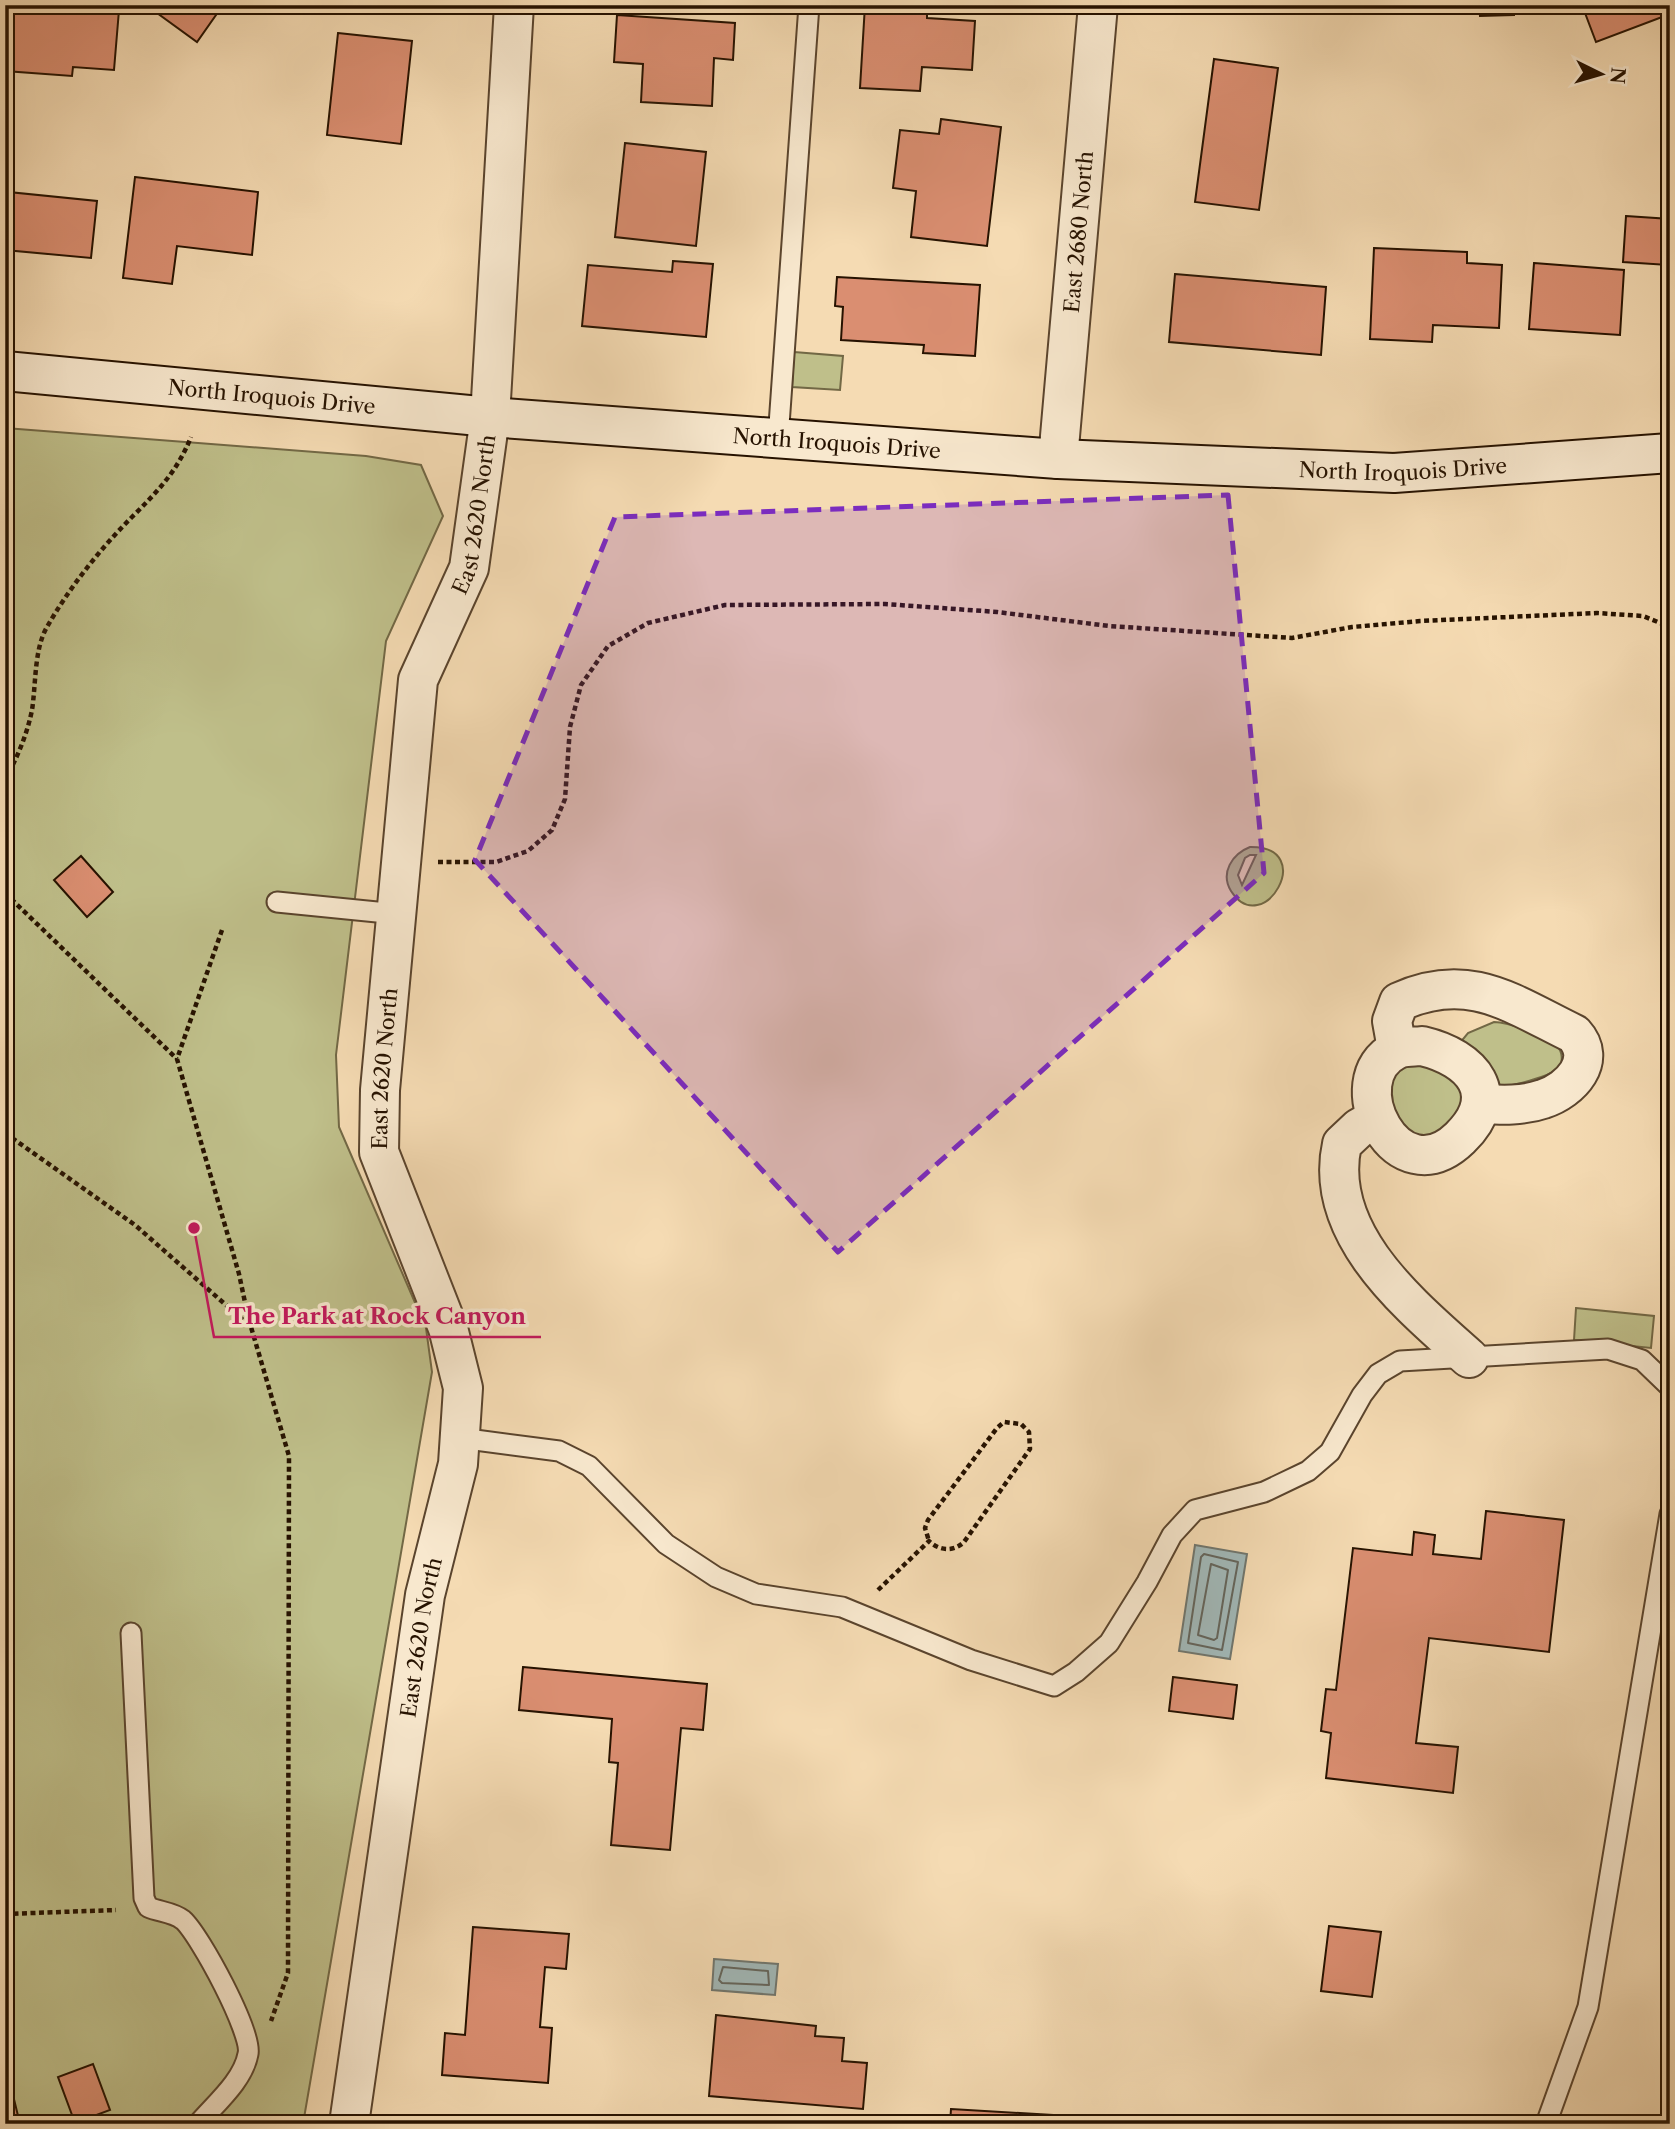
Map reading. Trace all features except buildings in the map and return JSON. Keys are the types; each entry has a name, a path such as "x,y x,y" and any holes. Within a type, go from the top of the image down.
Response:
{"street":[{"name":"East 2620 North","path":"349,2124 425,1595 458,1464 463,1388 448,1328 379,1152 380,1090 418,680 469,568 490,417 514,5"},
{"name":"East 2680 North","path":"1058,460 1098,5"},
{"name":"North Iroquois Drive","path":"5,371 490,417 1058,460 1394,473 1670,453"},
{"path":"1397,1049 1392,1021 1399,1002 1418,994 1456,988 1483,990 1574,1034 1584,1045 1586,1057 1579,1072 1562,1089 1544,1099 1522,1103 1482,1104"},
{"path":"1422,1046 1442,1051 1467,1066 1479,1083 1482,1104 1475,1122 1457,1141 1440,1151 1422,1155 1403,1150 1388,1140 1375,1119 1375,1076 1384,1059 1397,1049 1422,1046"},
{"path":"1375,1119 1359,1128 1342,1144 1339,1182 1348,1216 1369,1255 1393,1286 1469,1358"}],"lane":[{"path":"778,439 809,5"},
{"path":"277,902 397,914"},
{"path":"460,1438 559,1451 589,1466 666,1544 716,1577 756,1594 842,1607 971,1660 1054,1686 1076,1672 1109,1643 1172,1535 1195,1510 1264,1492 1308,1471 1330,1452 1362,1395 1378,1374 1400,1362 1608,1349 1642,1360 1670,1387"},
{"path":"1546,2124 1588,2007 1670,1514"},
{"path":"131,1633 144,1898 148,1907 182,1920 194,1934 248,2037 248,2054 239,2074 198,2124"}],"path":[{"path":"5,780 18,754 31,713 45,630 77,583 131,519 161,490 181,461 191,437"},
{"path":"401,860 473,864 496,862 528,851 552,830 565,799 573,716 581,685 608,646 648,623 725,606 885,604 998,612 1109,626 1292,638 1352,627 1406,622 1597,613 1643,616 1670,626"},
{"path":"5,893 177,1059 289,1456 288,1973 278,2007 265,2030 248,2037"},
{"path":"177,1059 222,930"},
{"path":"5,1133 135,1225 251,1327"},
{"path":"1004,1422 1021,1424 1029,1432 1030,1449 964,1542 949,1549 929,1541 925,1528 928,1520 997,1428 1004,1422"},
{"path":"854,1612 929,1541"},
{"path":"5,1914 148,1907"}],"highlighted area":[{"path":"1228,495 1264,873 838,1252 475,860 615,517"}],"green space":[{"path":"794,352 843,356 840,390 792,387"},
{"path":"5,428 366,456 421,465 443,516 386,641 336,1055 339,1127 426,1328 432,1372 303,2124 5,2124"},
{"path":"1250,847 1270,851 1281,860 1283,874 1278,887 1269,899 1257,905 1244,903 1231,891 1228,884 1227,871 1233,859","holes":["1256,855 1242,885 1238,875 1245,858"]},
{"path":"1494,1022 1527,1030 1552,1042 1560,1051 1561,1067 1538,1078 1494,1091 1454,1050 1468,1033"},
{"path":"1396,1058 1455,1066 1468,1122 1411,1144 1381,1088"},
{"path":"1576,1308 1654,1316 1651,1348 1574,1340"}],"water":[{"path":"1195,1545 1247,1554 1230,1659 1179,1651"},
{"path":"714,1959 778,1964 775,1995 712,1990"}],"place":[{"name":"The Park at Rock Canyon","path":"194,1228"}]}
